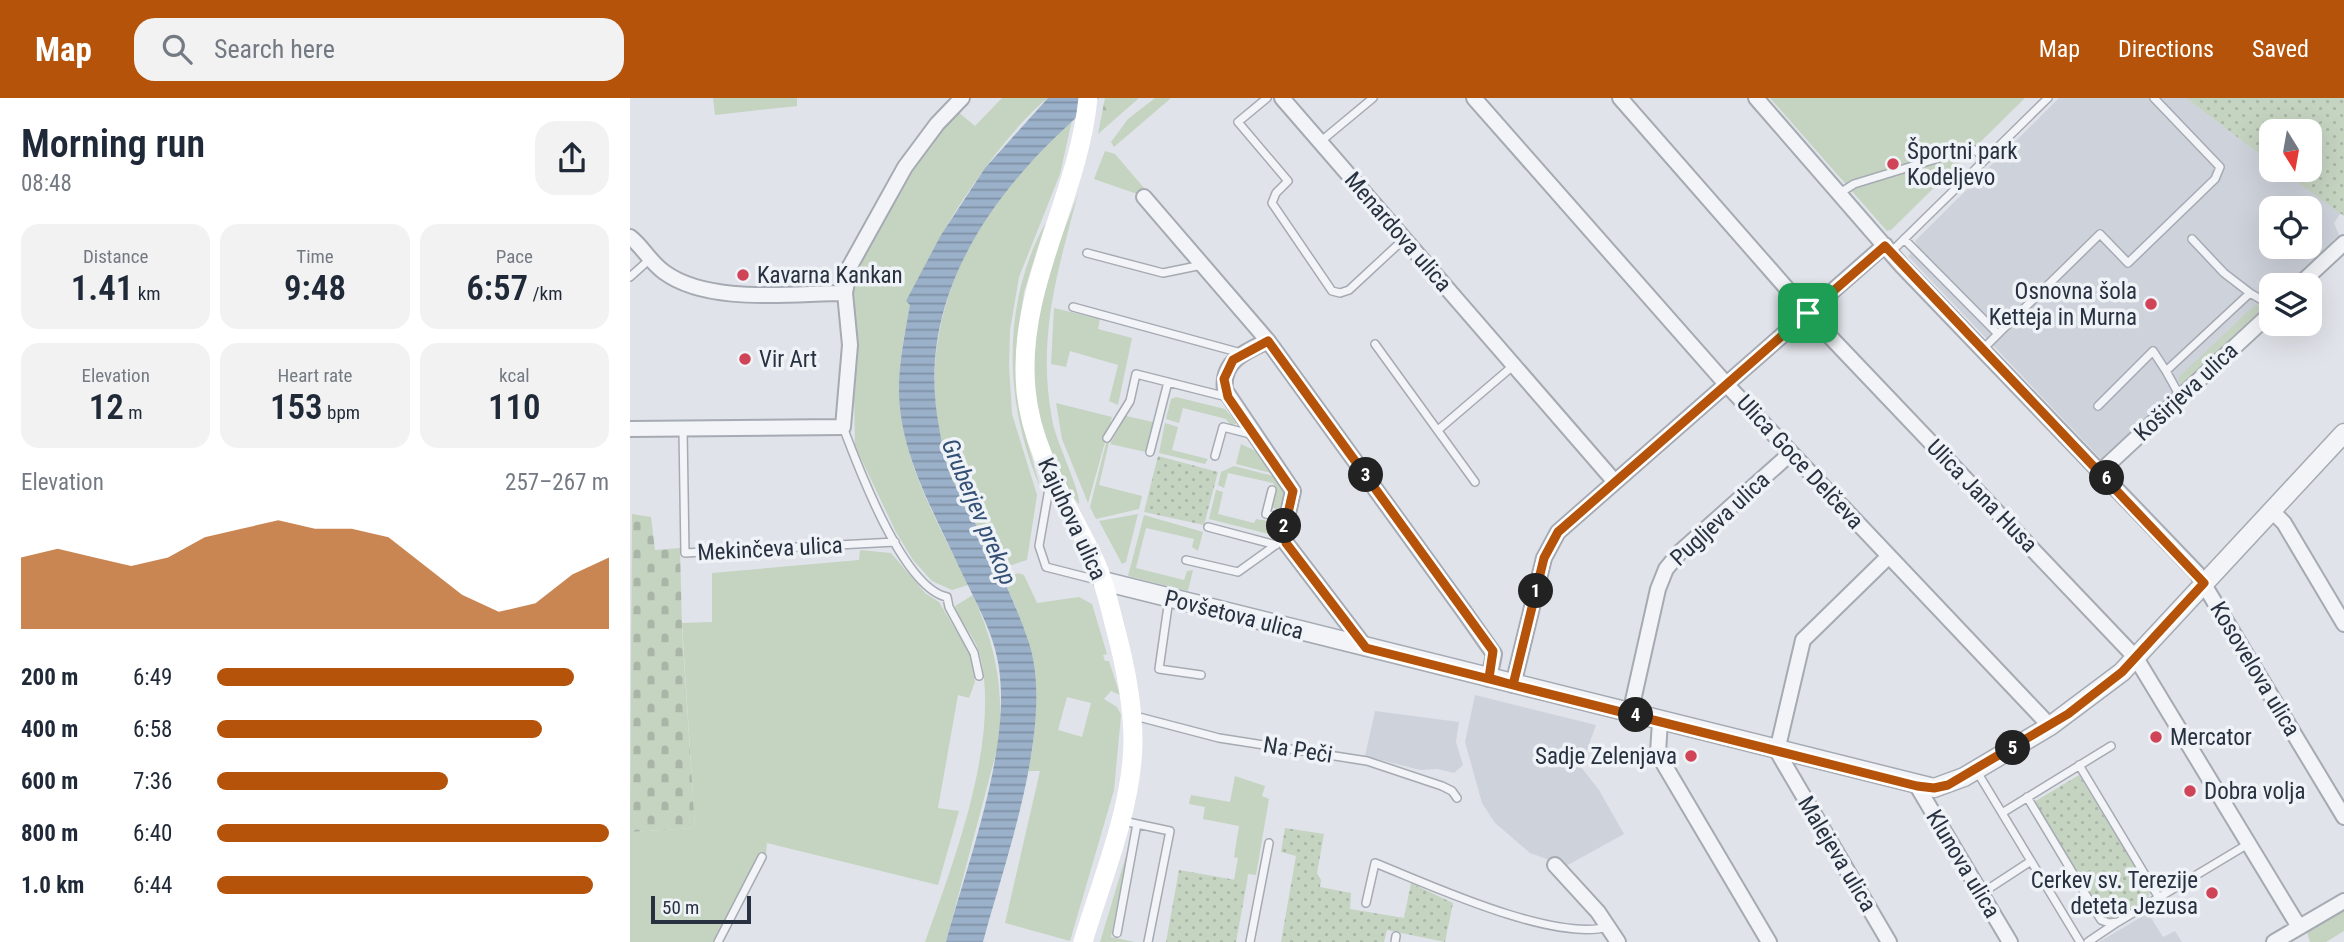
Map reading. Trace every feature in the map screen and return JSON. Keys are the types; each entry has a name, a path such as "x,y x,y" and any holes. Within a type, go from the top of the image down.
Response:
{"main road":[{"name":"Kajuhova ulica","path":"1083,942 1128,822 1132,715 1124,661 1103,582 1038,444 1028,410 1025,376 1026,341 1034,289 1072,183 1083,138 1088,98"}],"street":[{"path":"630,429 843,427 849,345 845,293 850,266 888,194 924,140 962,98"},
{"name":"Menardova ulica","path":"1282,98 1615,482"},
{"name":"Ulica Goce Delčeva","path":"1474,98 1726,384 2050,726"},
{"name":"Ulica Jana Husa","path":"1620,98 1808,313 2136,658 2299,927"},
{"name":"Kosovelova ulica","path":"1756,98 1888,249 2101,471 2204,583 2344,817"},
{"path":"1144,197 1268,341 1493,651 1489,678"},
{"path":"630,237 662,271 680,281 730,293 845,293"},
{"path":"2312,273 2344,243"},
{"path":"1513,685 1550,542 1558,532 1808,313 1888,249"},
{"name":"Koširjeva ulica","path":"2101,471 2259,324"},
{"path":"1268,341 1233,360 1225,374 1224,384 1228,397 1293,491 1280,541"},
{"name":"Povšetova ulica","path":"1103,582 1917,786 1943,787 2050,726 2087,701 2136,658 2344,433"},
{"name":"Pugljeva ulica","path":"1630,714 1658,589 1666,569 1680,552 1791,453"},
{"path":"2271,510 2284,523 2344,624"},
{"name":"Povšetova ulica","path":"1280,541 1366,648"},
{"path":"1777,751 1803,640 1889,556"},
{"path":"1660,722 1659,756 1769,942"},
{"name":"Malejeva ulica","path":"1777,751 1889,942"},
{"name":"Klunova ulica","path":"1917,786 2010,942"},
{"path":"1555,865 1618,942"},
{"path":"2274,942 2344,901"}],"lane":[{"path":"1267,98 1238,122 1287,181 1276,192 1272,203 1332,290 1340,293 1349,290 1404,239"},
{"path":"1320,142 1373,98"},
{"path":"1888,249 1904,239 2048,98"},
{"path":"1983,349 2100,234 2128,263 2216,179 2220,167 2154,98"},
{"path":"1840,192 1854,184 1965,150 1975,150 1986,159"},
{"path":"1904,239 1998,334"},
{"path":"2192,239 2224,273 2259,298"},
{"path":"1087,253 1163,273 1202,264"},
{"path":"630,276 650,259"},
{"path":"2166,371 2250,293"},
{"path":"1073,307 1242,353"},
{"path":"1375,344 1475,481"},
{"path":"2098,406 2153,351 2181,398"},
{"path":"1438,430 1514,365"},
{"path":"1107,438 1130,401 1136,374 1228,397"},
{"path":"1150,453 1168,382"},
{"path":"843,427 895,542 923,582 936,593 947,597 949,607 974,653 979,676"},
{"path":"1215,456 1223,428 1255,436"},
{"name":"Mekinčeva ulica","path":"682,430 685,553 895,542"},
{"path":"1052,476 1039,547 1046,567 1103,582"},
{"path":"1272,490 1266,514 1287,519"},
{"path":"1208,527 1280,541"},
{"path":"1186,560 1238,572 1280,541"},
{"path":"1169,598 1159,668 1201,675"},
{"name":"Na Peči","path":"1132,715 1219,738 1367,761 1441,786 1452,791 1457,798"},
{"path":"2002,813 2111,746"},
{"path":"2079,765 2159,898"},
{"path":"1975,769 2080,942"},
{"path":"2027,797 2101,920 2118,922"},
{"path":"1117,933 1128,822 1170,831 1148,942"},
{"path":"1250,942 1269,843"},
{"path":"2088,942 2249,844"},
{"path":"718,942 762,857"},
{"path":"1981,893 2031,861"},
{"path":"1366,903 1375,863 1492,912 1559,927 1593,930 1608,927"}],"shaded area":[{"path":"2059,98 2186,98 2259,154 2259,182 2298,182 2317,196 2259,196 2259,259 2314,259 2299,273 2259,273 2259,310 2102,460 1908,256 1918,247 1915,241"},
{"path":"2322,199 2341,213 2334,223 2339,235 2322,251"},
{"path":"1475,695 1596,725 1581,767 1599,790 1624,834 1566,866 1530,853 1495,823 1482,803 1465,742"},
{"path":"1375,711 1459,722 1456,742 1463,765 1454,773 1437,769 1420,770 1365,756"},
{"path":"2148,913 2163,937 2175,931 2182,942 2099,942"}],"green space":[{"path":"713,98 797,98 797,106 715,115"},
{"path":"1002,98 1048,98 1023,121 999,150 966,195 939,240 924,270 913,302 901,366 900,399 914,468 932,513 968,585 952,590 932,581 913,560 896,532 855,446 852,284 881,217 957,111 975,126"},
{"path":"1105,98 1139,98 1098,134"},
{"path":"1155,98 1171,98 1114,147 1111,142 1128,119"},
{"name":"Športni park Kodeljevo","path":"1770,98 2025,98 1887,231"},
{"path":"2186,98 2344,98 2344,216 2322,200 2322,196 2317,196 2297,182 2322,182 2322,119 2259,119 2259,154"},
{"path":"1072,120 1060,174 1019,277 1010,330 1012,414 1037,495 1027,560 999,569 953,481 939,431 934,380 940,330 953,282 974,236 1002,193 1035,154"},
{"path":"1105,151 1115,154 1144,188 1137,194 1094,179"},
{"path":"1078,194 1057,278 1048,333 1047,360 1052,419 1079,497 1079,504 1064,483 1043,432 1034,348 1045,282"},
{"path":"1046,222 1024,292 1017,345 1026,436 1040,487 1019,422 1013,353 1021,286 1031,253"},
{"path":"2256,304 2259,306 2259,312 2181,385 2178,378"},
{"path":"1054,308 1100,319 1098,329 1132,338 1118,405 1109,401 1118,365 1070,351 1066,367 1051,364"},
{"path":"1176,397 1225,409 1237,423 1231,426 1226,419 1183,408 1179,423 1166,419 1171,399"},
{"path":"1056,403 1112,417 1088,503 1062,439"},
{"path":"1126,416 1153,422 1146,452 1110,444"},
{"path":"1165,423 1178,427 1172,450 1208,459 1205,464 1159,453"},
{"path":"1106,443 1109,443 1099,485 1142,496 1139,509 1096,519 1090,507"},
{"path":"1241,444 1258,452 1271,473 1236,464"},
{"path":"1158,456 1218,472 1204,525 1144,512"},
{"path":"1234,466 1277,477 1285,489 1279,511 1272,507 1276,489 1273,483 1228,473 1224,488 1218,485 1221,472"},
{"path":"1216,490 1223,492 1218,514 1254,523 1256,519 1273,522 1277,526 1276,532 1269,534 1209,519"},
{"path":"632,514 651,517 655,550 680,548 682,630 695,828 630,832"},
{"path":"1138,514 1126,562 1122,564 1099,521"},
{"path":"1144,515 1203,532 1198,551 1192,547 1194,539 1146,528 1136,568 1184,580 1187,571 1193,570 1188,591 1128,576"},
{"path":"860,550 891,553 925,593 939,602 970,654 975,682 969,698 958,695 938,808 959,811 938,885 767,843 766,854 759,855 714,942 630,942 630,832 695,828 682,623 712,622 712,573 859,560"},
{"path":"1018,573 1024,575 1037,603 1079,597 1092,604 1107,654 1103,655 1105,661 1109,661 1120,695 1111,691 1104,699 1117,707 1121,715 1114,790 1070,941 1005,923 1040,771 1028,771 1035,721 1033,673 1022,626 1004,580","holes":["1067,697 1091,703 1082,737 1058,730"]},
{"path":"973,595 987,631 996,666 1000,703 999,742 946,942 925,942 949,876 979,765 985,692 981,659 955,606"},
{"path":"2079,775 2150,891 2148,900 2111,920 2103,917 2034,802"},
{"path":"1235,776 1265,786 1262,796 1269,799 1256,875 1248,874 1247,882 1234,880 1238,858 1234,857 1239,826 1203,819 1205,807 1189,804 1191,795 1230,802"},
{"path":"1285,828 1324,834 1317,873 1321,880 1320,887 1351,893 1350,909 1404,918 1411,883 1453,903 1445,942 1387,930 1384,942 1281,942 1296,856 1281,852"},
{"path":"1128,849 1111,937 1135,942 1100,942"},
{"path":"1179,870 1247,882 1236,942 1166,942"},
{"path":"2344,910 2344,931 2326,942 2310,942 2307,932"}],"water":[{"name":"Gruberjev prekop","path":"1048,98 1099,98 1029,164 998,202 972,242 952,284 939,330 934,377 945,456 954,483 974,520 981,541 988,545 1025,631 1035,676 1036,713 1024,792 983,942 946,942 986,802 999,729 1001,694 998,662 992,638 929,504 905,436 899,389 910,305 906,301 941,235 985,168"}],"place":[{"name":"Športni park Kodeljevo","path":"1893,164"},
{"name":"Kavarna Kankan","path":"743,275"},
{"name":"Osnovna šola Ketteja in Murna","path":"2151,304"},
{"name":"Vir Art","path":"745,359"},
{"name":"Mercator","path":"2156,737"},
{"name":"Sadje Zelenjava","path":"1691,756"},
{"name":"Dobra volja","path":"2190,791"},
{"name":"Cerkev sv. Terezije deteta Jezusa","path":"2212,893"}],"route":[{"path":"1808,313 1558,532 1550,542 1513,685 1366,648 1286,543 1284,531 1293,491 1228,397 1224,384 1225,374 1233,360 1268,341 1493,651 1494,659 1489,678 1513,685 1917,786 1943,787 2050,726 2087,701 2136,658 2204,583 2101,471 1885,246 1808,313"}]}
